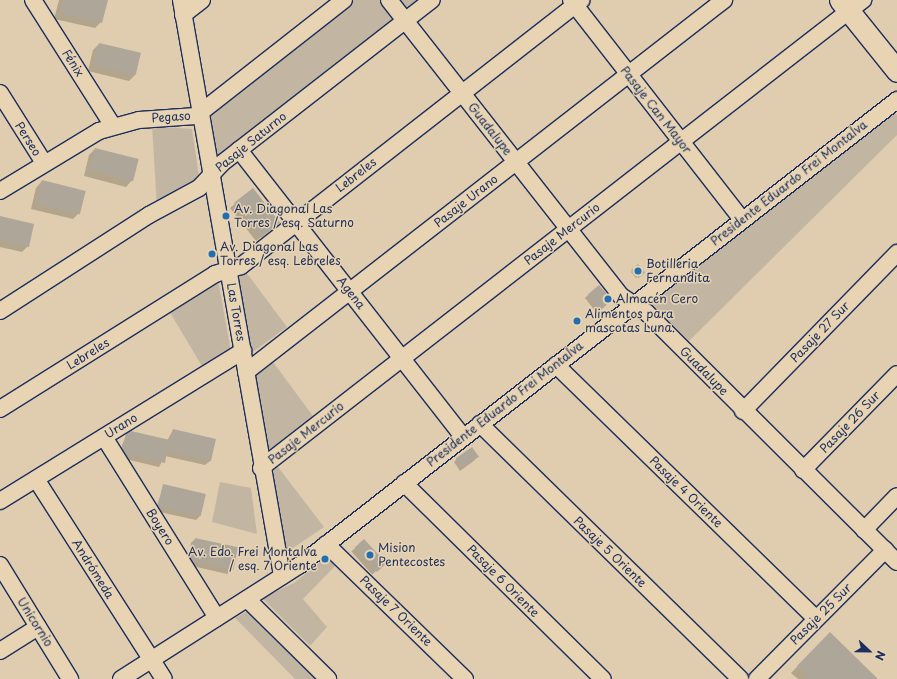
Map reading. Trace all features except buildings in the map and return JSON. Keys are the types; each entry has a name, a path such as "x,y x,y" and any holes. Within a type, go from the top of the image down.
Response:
{"main road":[{"path":"851,4 897,71"}],"street":[{"name":"Fénix","path":"33,0 113,126"},
{"path":"182,7 202,0"},
{"name":"Pegaso","path":"0,191 86,138 113,126 199,114 344,0"},
{"name":"Guadalupe","path":"389,0 622,296 646,312 743,411 897,562"},
{"name":"Pasaje Saturno","path":"0,311 199,188 239,150 432,0"},
{"name":"Pasaje Urano","path":"246,372 724,0"},
{"name":"Pasaje Can Mayor","path":"576,2 629,74 742,220"},
{"name":"Lebreles","path":"0,409 215,274 241,266 576,2"},
{"name":"Pasaje Mercurio","path":"261,468 681,142 851,4"},
{"name":"Las Torres","path":"182,7 199,114 243,351 261,468 282,576"},
{"name":"Perseo","path":"0,93 44,163"},
{"name":"Presidente Eduardo Frei Montalva","path":"121,679 282,576 326,544 897,100"},
{"name":"Agena","path":"239,150 463,437"},
{"name":"Pasaje 27 Sur","path":"743,411 897,253"},
{"name":"Urano","path":"0,501 243,351"},
{"name":"Pasaje 4 Oriente","path":"556,365 816,619"},
{"name":"Pasaje 26 Sur","path":"803,470 897,374"},
{"name":"Pasaje 5 Oriente","path":"480,424 740,679"},
{"name":"Boyero","path":"104,437 217,618"},
{"name":"Andrómeda","path":"36,479 149,660 164,679"},
{"name":"Pasaje 6 Oriente","path":"404,483 603,679"},
{"path":"864,530 897,496"},
{"name":"Pasaje 7 Oriente","path":"326,544 465,679"},
{"name":"Pasaje 25 Sur","path":"758,679 885,550"},
{"name":"Unicornio","path":"0,565 70,679"},
{"path":"247,599 328,679"},
{"path":"0,651 38,627"}],"shaded area":[{"path":"350,0 380,0 396,19 216,158 206,112"},
{"path":"396,0 422,0 405,12"},
{"path":"893,112 897,115 897,135 689,341 650,302"},
{"path":"152,126 192,129 199,177 157,207"},
{"path":"243,268 287,327 249,355 234,274"},
{"path":"218,280 231,351 203,368 168,309"},
{"path":"270,358 313,416 267,452 253,371"},
{"path":"275,463 324,527 284,554 269,466"},
{"path":"220,482 251,488 257,534 212,522"},
{"path":"329,555 337,564 303,599 327,627 310,646 262,598 294,583"},
{"path":"251,609 320,679 295,679 235,618"}],"place":[{"name":"Av. Diagonal Las Torres / esq. Saturno","path":"226,216"},
{"name":"Av. Diagonal Las Torres / esq. Lebreles","path":"212,254"},
{"name":"Botilleria Fernandita","path":"638,271"},
{"name":"Almacén Cero","path":"608,299"},
{"name":"Alimentos para mascotas Luna.","path":"577,321"},
{"name":"Mision Pentecostes","path":"370,555"},
{"name":"Av. Edo. Frei Montalva / esq. 7 Oriente","path":"325,559"}]}
